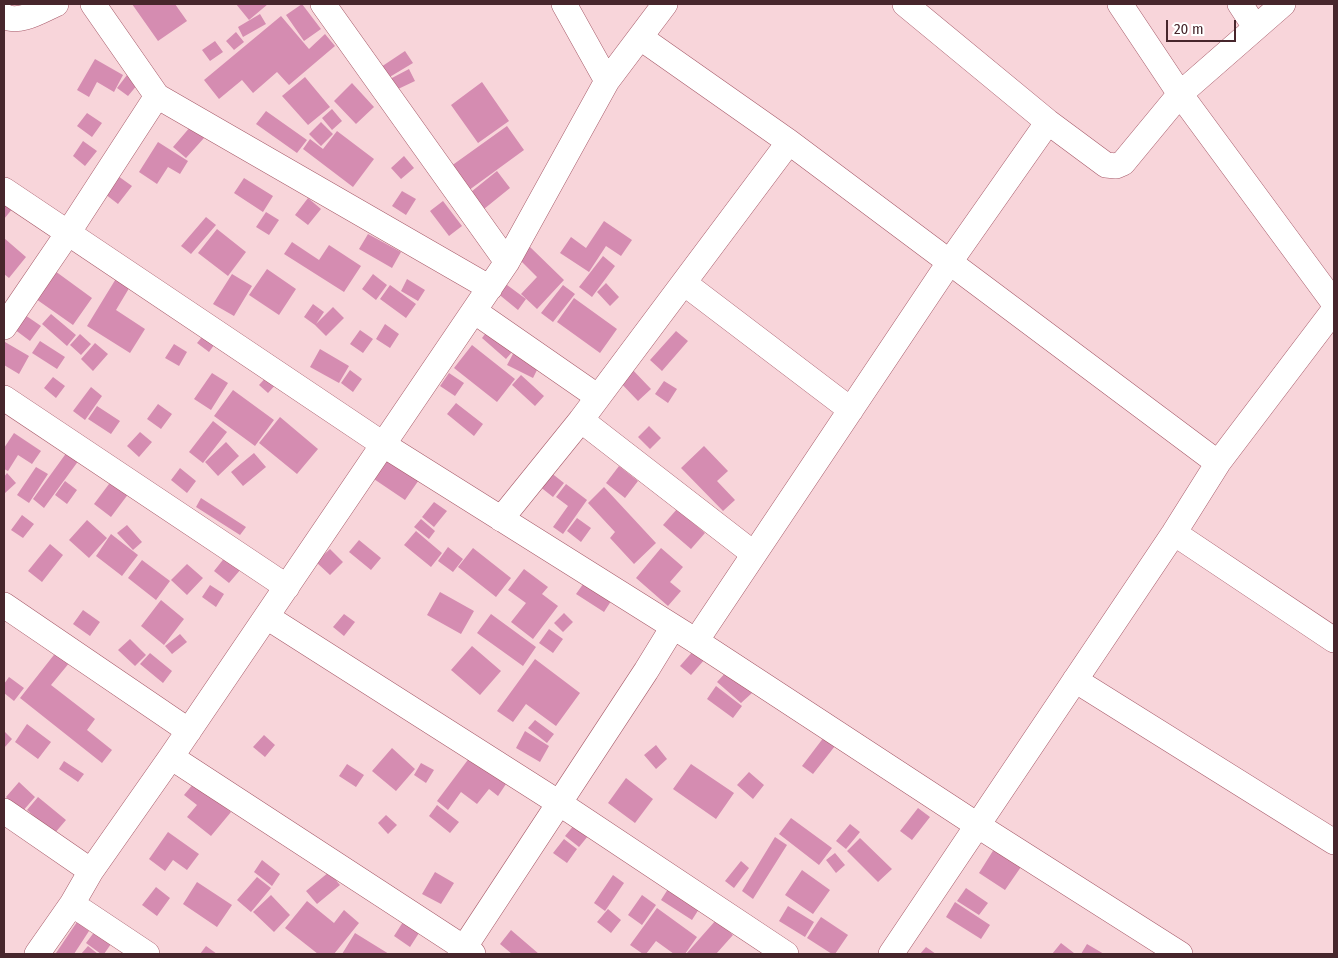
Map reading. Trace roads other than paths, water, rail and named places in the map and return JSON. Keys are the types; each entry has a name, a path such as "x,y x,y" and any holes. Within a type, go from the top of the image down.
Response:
{"street":[{"path":"4,16 6,18 21,19 56,4"},
{"path":"93,4 157,96 490,288"},
{"path":"323,4 507,262"},
{"path":"564,4 607,81"},
{"path":"37,954 490,288 507,262 607,81 665,4"},
{"path":"905,4 1048,122 1106,165 1116,166 1123,163 1180,94 1283,4"},
{"path":"1120,4 1180,94 1334,303"},
{"path":"1240,4 1255,28"},
{"path":"641,38 789,142 1218,463"},
{"path":"4,327 157,96"},
{"path":"696,642 949,263 1048,122"},
{"path":"501,519 581,420 789,142"},
{"path":"4,190 384,446 673,627 977,825 1180,954"},
{"path":"684,283 851,410"},
{"path":"891,954 1174,533 1218,463 1334,310"},
{"path":"474,311 598,397"},
{"path":"4,398 287,587"},
{"path":"581,420 754,554"},
{"path":"1174,533 1334,640"},
{"path":"4,605 189,731"},
{"path":"267,617 559,803 786,954"},
{"path":"171,758 466,952 559,803 673,627"},
{"path":"1075,680 1334,842"},
{"path":"4,811 92,871"},
{"path":"72,904 147,954"}]}
